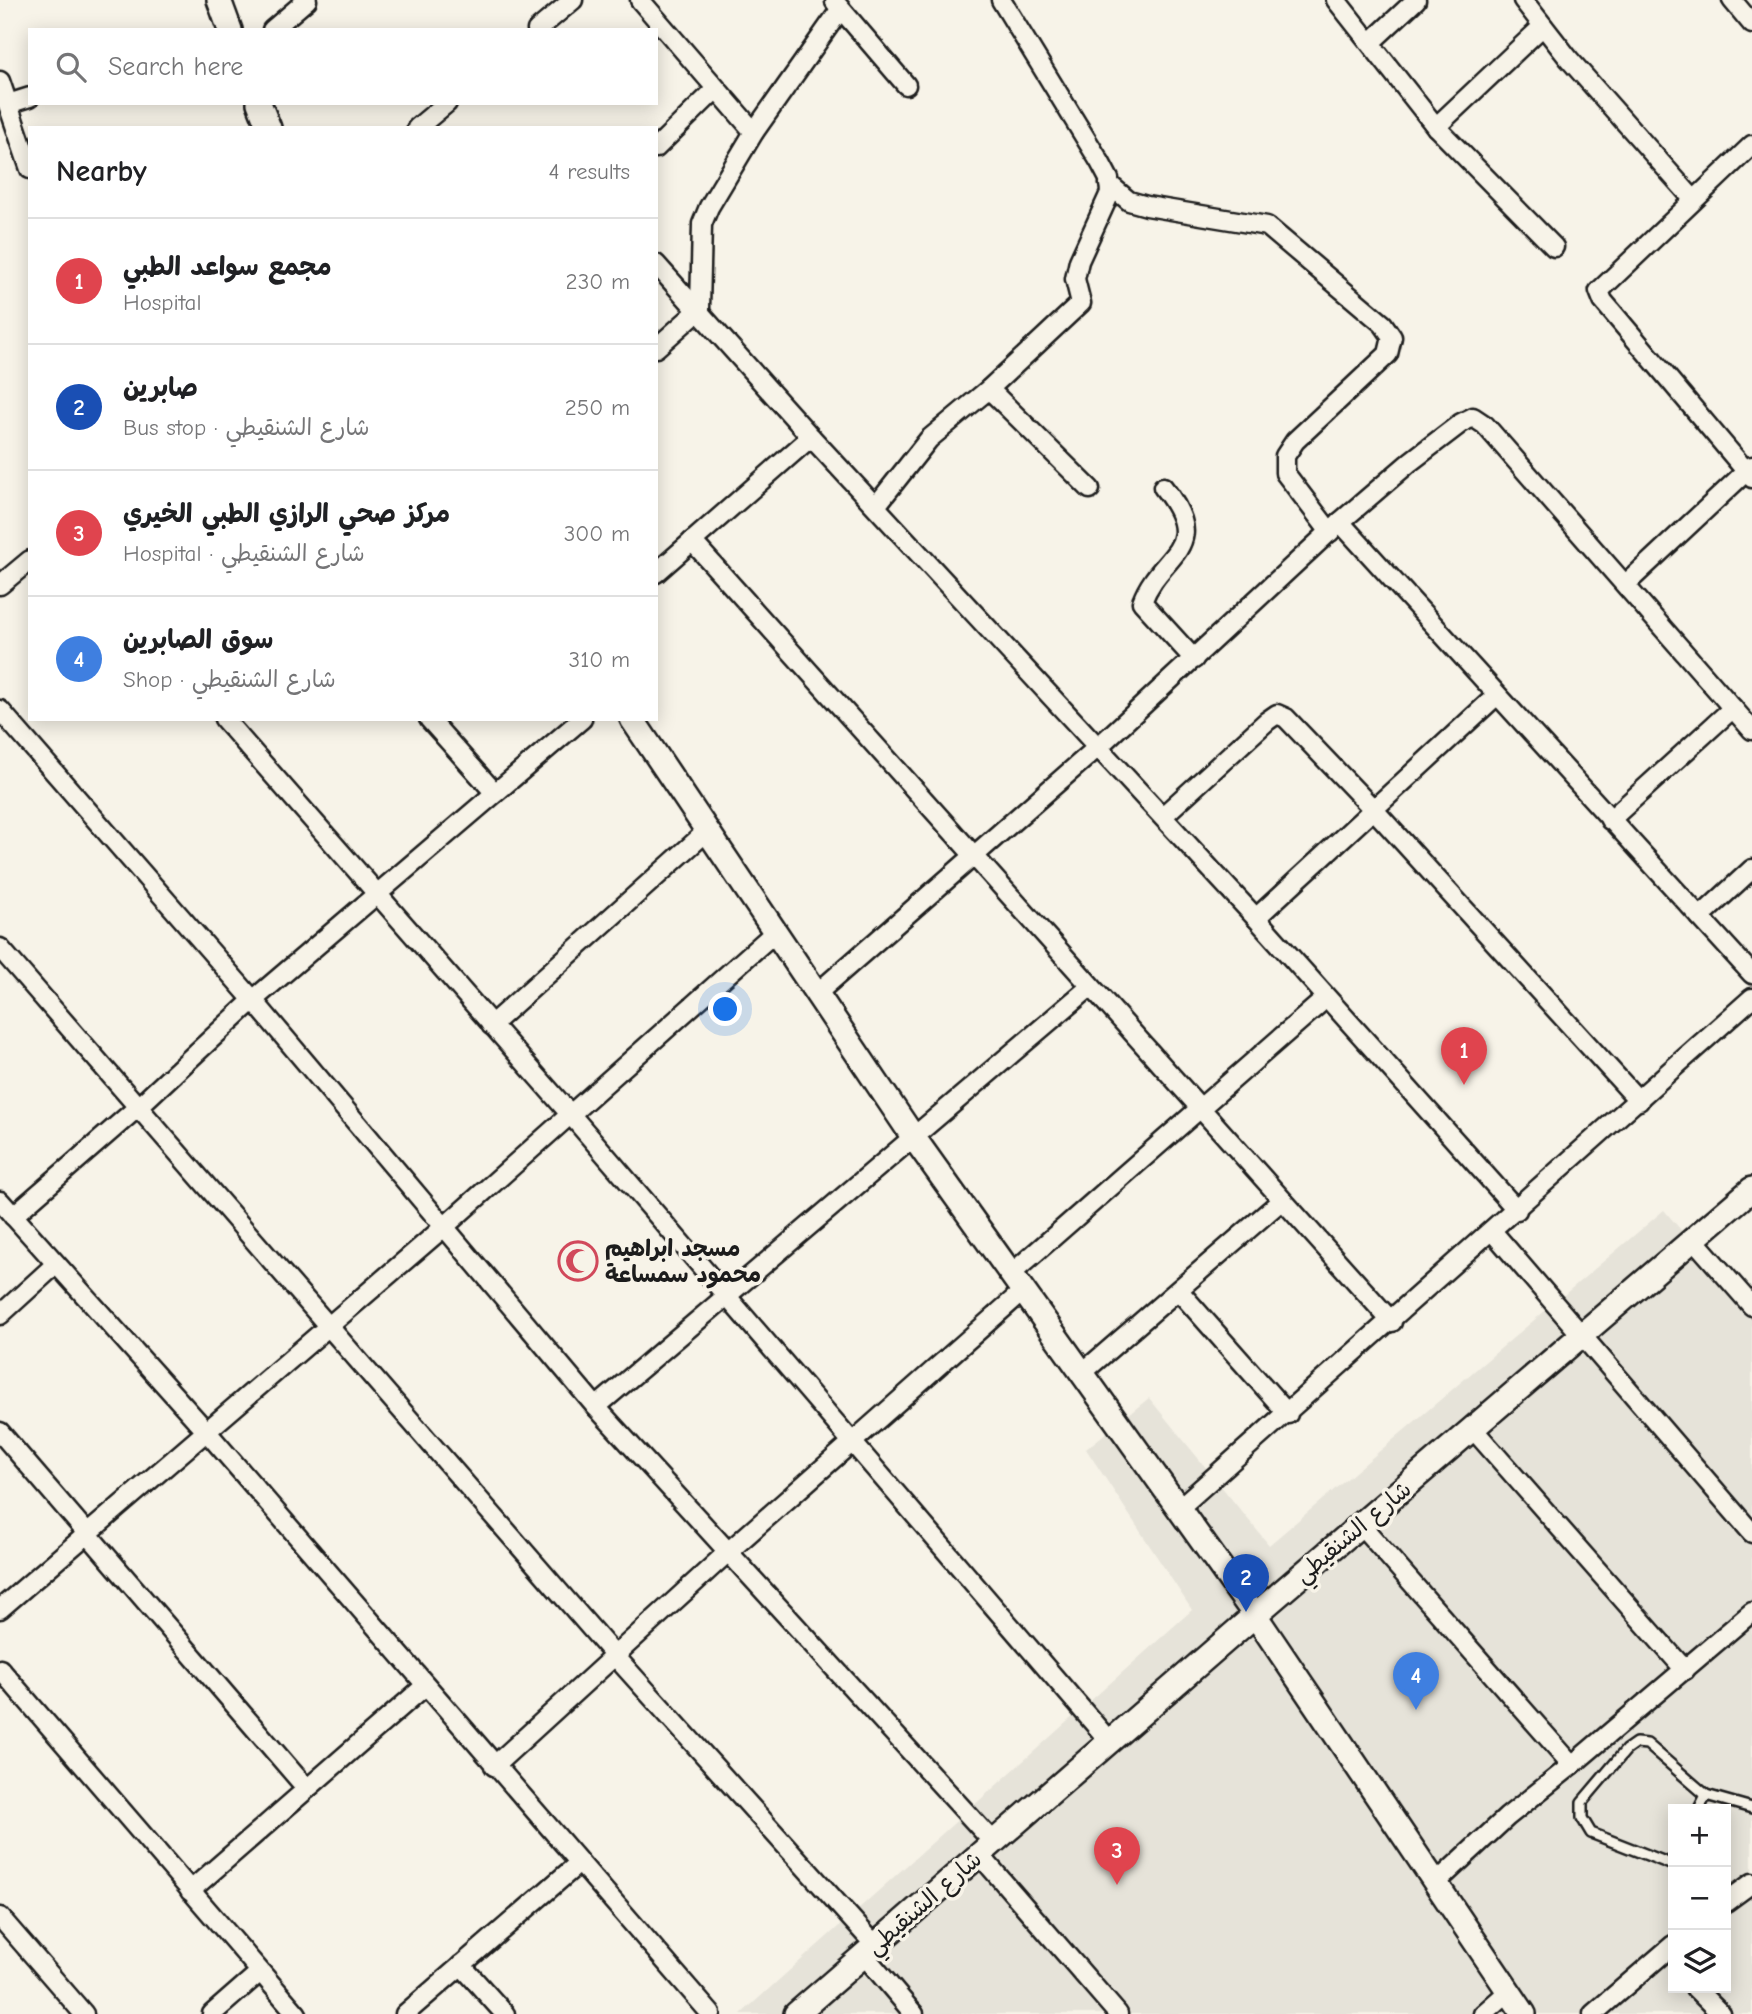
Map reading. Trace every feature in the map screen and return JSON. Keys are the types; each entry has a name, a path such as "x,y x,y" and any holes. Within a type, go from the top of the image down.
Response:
{"street":[{"path":"219,0 229,28"},
{"path":"274,28 307,0"},
{"path":"539,28 573,0"},
{"path":"640,0 754,132"},
{"path":"876,506 929,439 989,389 1081,303 1075,279 1079,261 1110,193 1100,162 1001,0"},
{"path":"1336,0 1371,42 1401,87 1436,127 1554,247"},
{"path":"1371,42 1416,0"},
{"path":"1523,0 1693,199"},
{"path":"1731,0 1752,24"},
{"path":"658,346 700,309 702,224 717,190 837,5 906,85"},
{"path":"1436,127 1543,26"},
{"path":"658,146 715,90"},
{"path":"28,97 3,92 28,163"},
{"path":"260,105 269,126"},
{"path":"419,126 445,105"},
{"path":"1626,584 1750,472 1603,301 1599,291 1752,145"},
{"path":"1109,184 1129,201 1147,206 1268,226 1367,308 1392,337 1388,354 1295,441 1284,456 1285,473 1497,695 1752,974"},
{"path":"658,266 700,309 810,436 1256,918 1517,1210"},
{"path":"989,389 1090,489"},
{"path":"815,995 1098,747 1335,527 1410,462 1473,417 1485,425 1752,730"},
{"path":"658,571 810,436"},
{"path":"1163,488 1178,507 1184,530 1181,545 1172,560 1147,588 1142,602 1194,659"},
{"path":"692,541 1200,1111 1392,1322"},
{"path":"0,585 28,562"},
{"path":"1256,918 1375,811 1497,695"},
{"path":"1610,820 1733,708"},
{"path":"0,710 253,1000 596,1407 728,1552 986,1848 1118,2014"},
{"path":"1163,816 1277,714 1286,718 1375,811 1639,1101"},
{"path":"226,721 570,1115 1110,1742"},
{"path":"431,721 495,793"},
{"path":"13,1216 137,1108 253,1000 580,721"},
{"path":"633,721 815,995 1255,1615 1524,2014"},
{"path":"491,1026 706,832"},
{"path":"1700,917 1752,869"},
{"path":"0,1609 444,1227 774,933"},
{"path":"0,948 870,1950 914,2014"},
{"path":"596,1407 1090,987"},
{"path":"494,1766 728,1552 851,1444 1017,1282 1326,998"},
{"path":"1178,1509 1639,1101 1749,1008"},
{"name":"شارع الشنقيطي","path":"796,2014 1255,1615 1752,1189"},
{"path":"1083,1373 1282,1200"},
{"path":"0,1201 207,1432 711,2014"},
{"path":"1492,1231 1752,1533"},
{"path":"1694,1240 1752,1306"},
{"path":"0,1315 56,1264"},
{"path":"1179,1291 1288,1414"},
{"path":"1473,1429 1685,1670"},
{"path":"0,1432 307,1789"},
{"path":"1361,1525 1573,1765"},
{"path":"1436,1882 1507,1817 1573,1765 1752,1612"},
{"path":"0,1669 297,2014"},
{"path":"190,1891 425,1686"},
{"path":"405,2014 579,1863"},
{"path":"1731,1898 1752,1883"},
{"path":"0,1917 83,2014"},
{"path":"1593,2014 1668,1956"},
{"path":"461,1965 505,2014"},
{"path":"212,2014 260,1972"},
{"path":"1483,2014 1509,1991"},
{"path":"1700,1993 1721,2014"}],"lane":[{"path":"1668,1863 1591,1833 1582,1818 1582,1802 1626,1750 1636,1743 1647,1744 1706,1795 1752,1808"},
{"path":"1702,1804 1706,1795"}],"shaded area":[{"path":"1664,1210 1752,1314 1752,2014 741,2014 1192,1610 1086,1449 1149,1398 1269,1545"}],"place":[{"name":"مجمع سواعد الطبي","path":"1464,1085"},
{"name":"مسجد ابراهيم محمود سمساعة","path":"578,1261"},
{"name":"صابرين","path":"1246,1612"},
{"name":"سوق الصابرين","path":"1416,1710"},
{"name":"مركز صحي الرازي الطبي الخيري","path":"1117,1885"}]}
